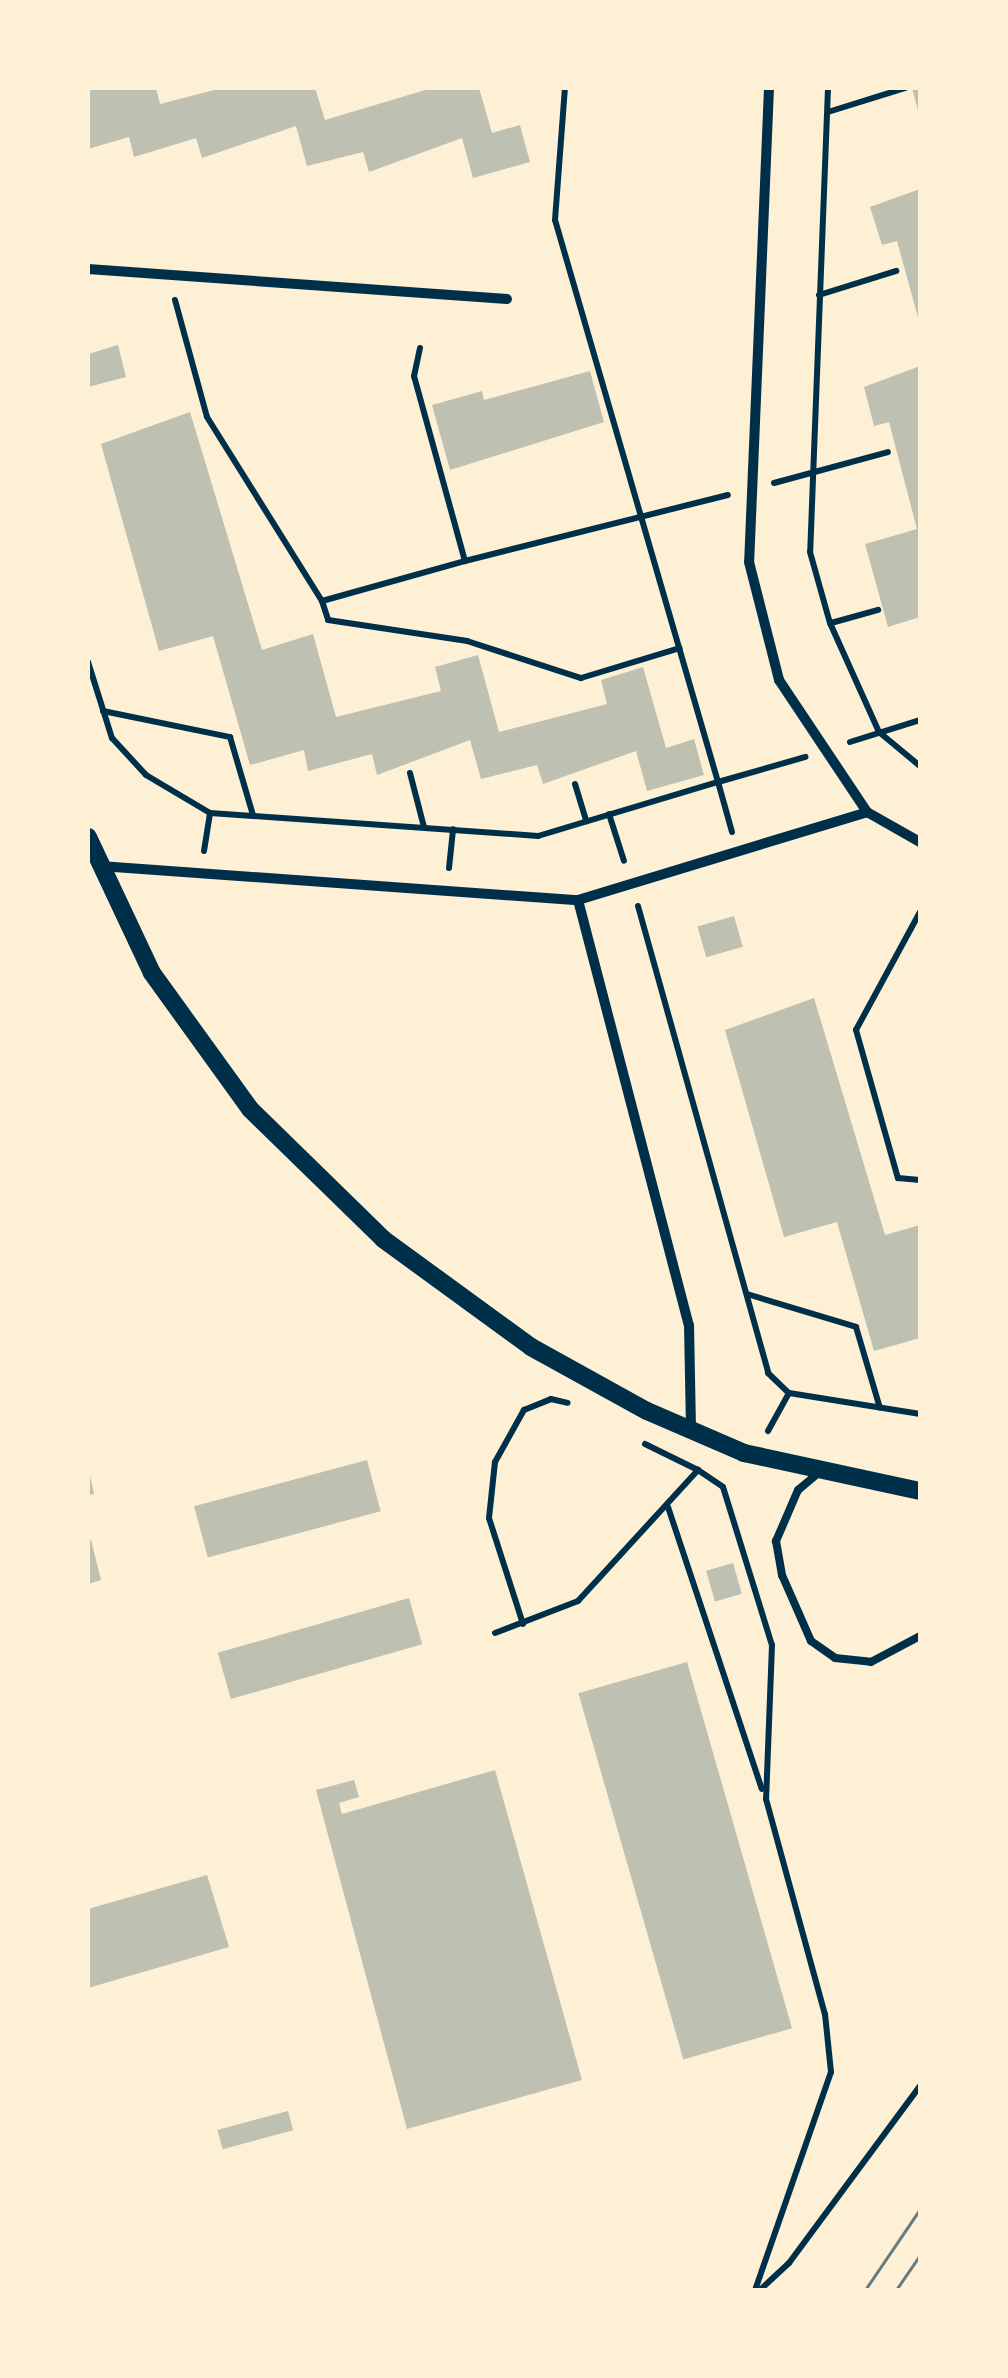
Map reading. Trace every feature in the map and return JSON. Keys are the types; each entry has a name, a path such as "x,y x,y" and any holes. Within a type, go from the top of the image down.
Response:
{"street":[{"path":"769,88 749,562 779,680 866,812 920,842"},
{"path":"88,270 507,299"},
{"path":"100,866 578,900 866,812"},
{"path":"88,837 152,974 250,1108 384,1240 531,1347 691,1430 744,1453 920,1491"},
{"path":"578,900 689,1324 691,1430"}],"lane":[{"path":"822,1470 798,1490 776,1542 788,1593 812,1641 835,1658 871,1662 920,1636"}],"path":[{"path":"565,88 555,220 738,851"},
{"path":"828,88 810,552 830,623 879,732 920,766"},
{"path":"828,112 904,88"},
{"path":"818,295 896,272"},
{"path":"167,275 207,417 322,601 328,620 467,640 581,678 680,648"},
{"path":"420,348 414,376 465,561"},
{"path":"322,601 888,452"},
{"path":"830,623 878,610"},
{"path":"88,662 112,738 146,775 210,812 538,836 920,720"},
{"path":"103,711 230,737 252,816"},
{"path":"410,773 424,828"},
{"path":"575,784 586,821"},
{"path":"200,873 210,812"},
{"path":"609,814 768,1373 788,1393 920,1414"},
{"path":"448,890 453,830"},
{"path":"920,912 856,1030 898,1178 920,1180"},
{"path":"746,1293 856,1327 880,1408"},
{"path":"523,1624 489,1518 495,1462 524,1410 551,1399 579,1409"},
{"path":"628,1435 723,1487 772,1646 766,1800"},
{"path":"495,1633 578,1601 698,1470"},
{"path":"668,1506 766,1800 825,2014 831,2072 758,2290"},
{"path":"758,2290 789,2263 920,2086"}],"building":[{"path":"88,88 156,88 160,104 222,88 315,88 325,120 432,88 479,88 492,133 520,125 530,162 473,178 462,138 369,172 363,152 307,166 296,126 202,158 196,138 134,157 129,137 88,149"},
{"path":"912,88 920,88 920,114 919,114"},
{"path":"920,189 919,321 897,241 882,245 870,207"},
{"path":"118,345 126,377 88,387 88,354"},
{"path":"920,366 920,617 888,627 865,544 917,529 889,422 874,426 864,387"},
{"path":"590,371 604,422 450,470 432,405 482,391 484,400"},
{"path":"190,412 262,650 313,634 336,717 441,691 435,667 478,655 499,732 607,704 601,680 643,667 666,748 694,739 704,775 647,791 636,751 543,784 537,765 481,779 470,740 377,775 372,754 308,771 304,750 250,765 213,636 159,651 101,444"},
{"path":"734,916 743,947 706,957 697,926"},
{"path":"814,998 885,1235 920,1225 920,1338 874,1351 837,1222 784,1237 725,1030"},
{"path":"367,1460 381,1511 208,1558 194,1506"},
{"path":"88,1467 94,1494 88,1495"},
{"path":"91,1540 101,1580 88,1584 88,1541"},
{"path":"733,1563 742,1594 715,1601 706,1571"},
{"path":"409,1598 422,1644 231,1699 218,1653"},
{"path":"687,1662 792,2028 683,2059 578,1693"},
{"path":"495,1770 582,2080 407,2129 316,1790 354,1780 359,1797 339,1803 342,1814"},
{"path":"207,1875 229,1947 88,1988 88,1909"},
{"path":"288,2111 293,2130 223,2149 217,2130"}],"tram line":[{"path":"865,2290 920,2209"},
{"path":"896,2290 920,2255"}]}
